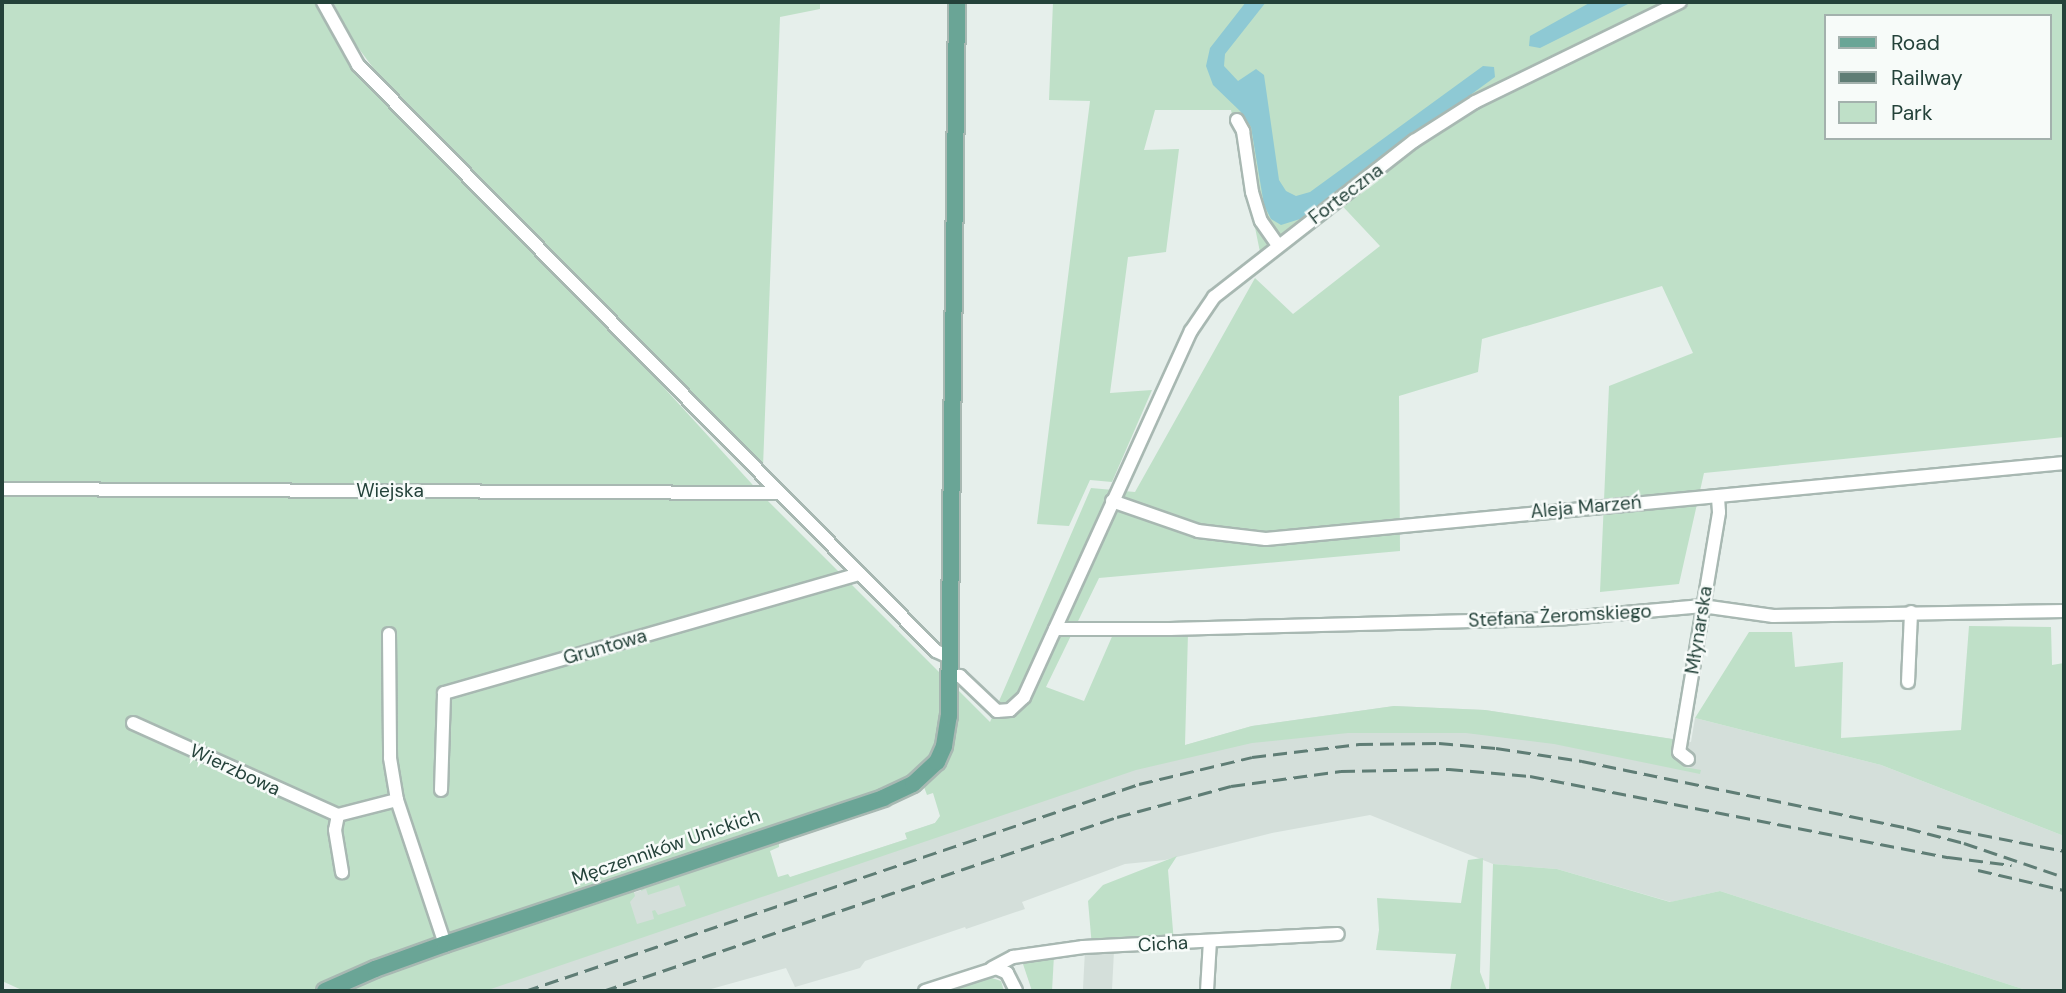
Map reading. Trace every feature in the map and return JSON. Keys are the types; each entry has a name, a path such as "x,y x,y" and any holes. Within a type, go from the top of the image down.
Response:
{"main road":[{"name":"Męczenników Unickich","path":"325,991 363,973 445,944 904,789 930,770 944,746 949,716 957,2"}],"street":[{"path":"323,2 358,65 778,493 936,651 949,657"},
{"name":"Forteczna","path":"949,678 960,676 997,711 1010,710 1024,697 1191,331 1214,297 1414,141 1475,102 1680,2"},
{"path":"1237,120 1243,131 1252,192 1261,221 1278,245"},
{"name":"Aleja Marzeń","path":"1114,496 1198,531 1266,539 1582,506 1718,496 2064,463"},
{"name":"Wiejska","path":"2,489 778,493"},
{"name":"Młynarska","path":"1688,759 1679,752 1719,512 1718,496"},
{"name":"Gruntowa","path":"441,790 444,693 859,574"},
{"name":"Stefana Żeromskiego","path":"1055,629 1170,629 1557,619 1702,606 1773,616 2064,611"},
{"path":"1908,682 1911,612"},
{"path":"389,634 390,758 397,800 445,944"},
{"name":"Wierzbowa","path":"133,723 338,815"},
{"path":"342,872 335,830 338,815 397,800"},
{"name":"Cicha","path":"925,991 992,968 1013,957 1031,953 1083,947 1338,934"},
{"path":"1207,991 1210,942"},
{"path":"992,968 1007,973 1017,991"}],"shaded area":[{"path":"1394,706 1485,710 1691,742 1695,718 1881,765 2064,836 2064,991 2029,991 1720,891 1671,902 1557,869 1493,864 1370,815 1272,833 1165,860 1125,864 1022,902 1025,909 865,961 860,968 795,987 786,968 704,991 453,991 621,897 685,876 697,908 907,839 905,833 935,823 942,815 1252,726"},
{"path":"1085,949 1114,951 1112,991 1083,989"}],"green space":[{"path":"2,2 316,2 343,50 377,93 657,380 762,495 943,676 944,703 935,754 901,784 331,982 314,991 24,991 2,981"},
{"path":"333,2 820,2 820,9 780,17 763,467 385,84 351,38"},
{"path":"1053,2 2064,2 2064,437 1704,473 1679,584 1600,592 1609,386 1693,353 1662,286 1482,339 1478,372 1399,396 1400,551 1099,578 1046,687 1084,701 1114,632 1188,633 1185,745 1252,726 1394,706 1485,710 1679,740 1677,758 1685,760 1684,767 1701,770 1700,774 1554,744 1466,733 1348,733 1252,743 1136,770 485,991 343,991 397,969 633,889 635,896 630,902 637,924 654,919 652,911 655,910 658,915 686,906 679,885 648,895 646,889 641,891 640,887 779,840 779,847 770,851 778,877 788,874 790,877 907,839 905,833 935,823 940,816 933,793 927,795 924,787 942,771 954,746 956,688 990,722 1091,488 1135,492 1255,278 1293,314 1380,246 1333,196 1260,252 1231,110 1155,110 1144,150 1179,149 1166,252 1128,257 1110,393 1152,390 1112,482 1090,480 1069,526 1037,524 1090,101 1049,100"},
{"path":"1969,626 2051,627 2052,665 2064,663 2064,836 1881,765 1695,718 1749,632 1792,632 1795,667 1843,662 1841,738 1961,730"},
{"path":"1177,856 1168,870 1174,943 1092,947 1088,901 1103,885"},
{"path":"1483,858 1480,972 1487,991 1450,991 1456,954 1376,950 1379,930 1377,898 1461,903 1468,860"},
{"path":"1493,864 1557,869 1670,902 1720,891 2029,991 1489,991"},
{"path":"1054,955 1052,991 1032,991 1023,964"},
{"path":"989,977 1001,981 1004,991 944,991"}],"water":[{"path":"1246,2 1266,2 1225,54 1224,66 1238,81 1256,69 1264,75 1279,180 1286,191 1296,196 1310,192 1483,66 1494,67 1495,77 1300,219 1281,225 1271,219 1264,205 1251,127 1240,111 1213,85 1206,66 1210,48"},
{"path":"1591,2 1632,2 1540,48 1529,46 1530,36"}],"railway":[{"path":"525,991 1139,784 1252,757 1359,744 1439,743 1496,748 1582,761 1907,828 1964,843 2064,877"},
{"path":"603,991 1117,817 1231,786 1341,771 1449,769 1530,776 1948,857 2012,865"},
{"path":"1937,826 2064,851"},
{"path":"1978,870 2064,890"}]}
